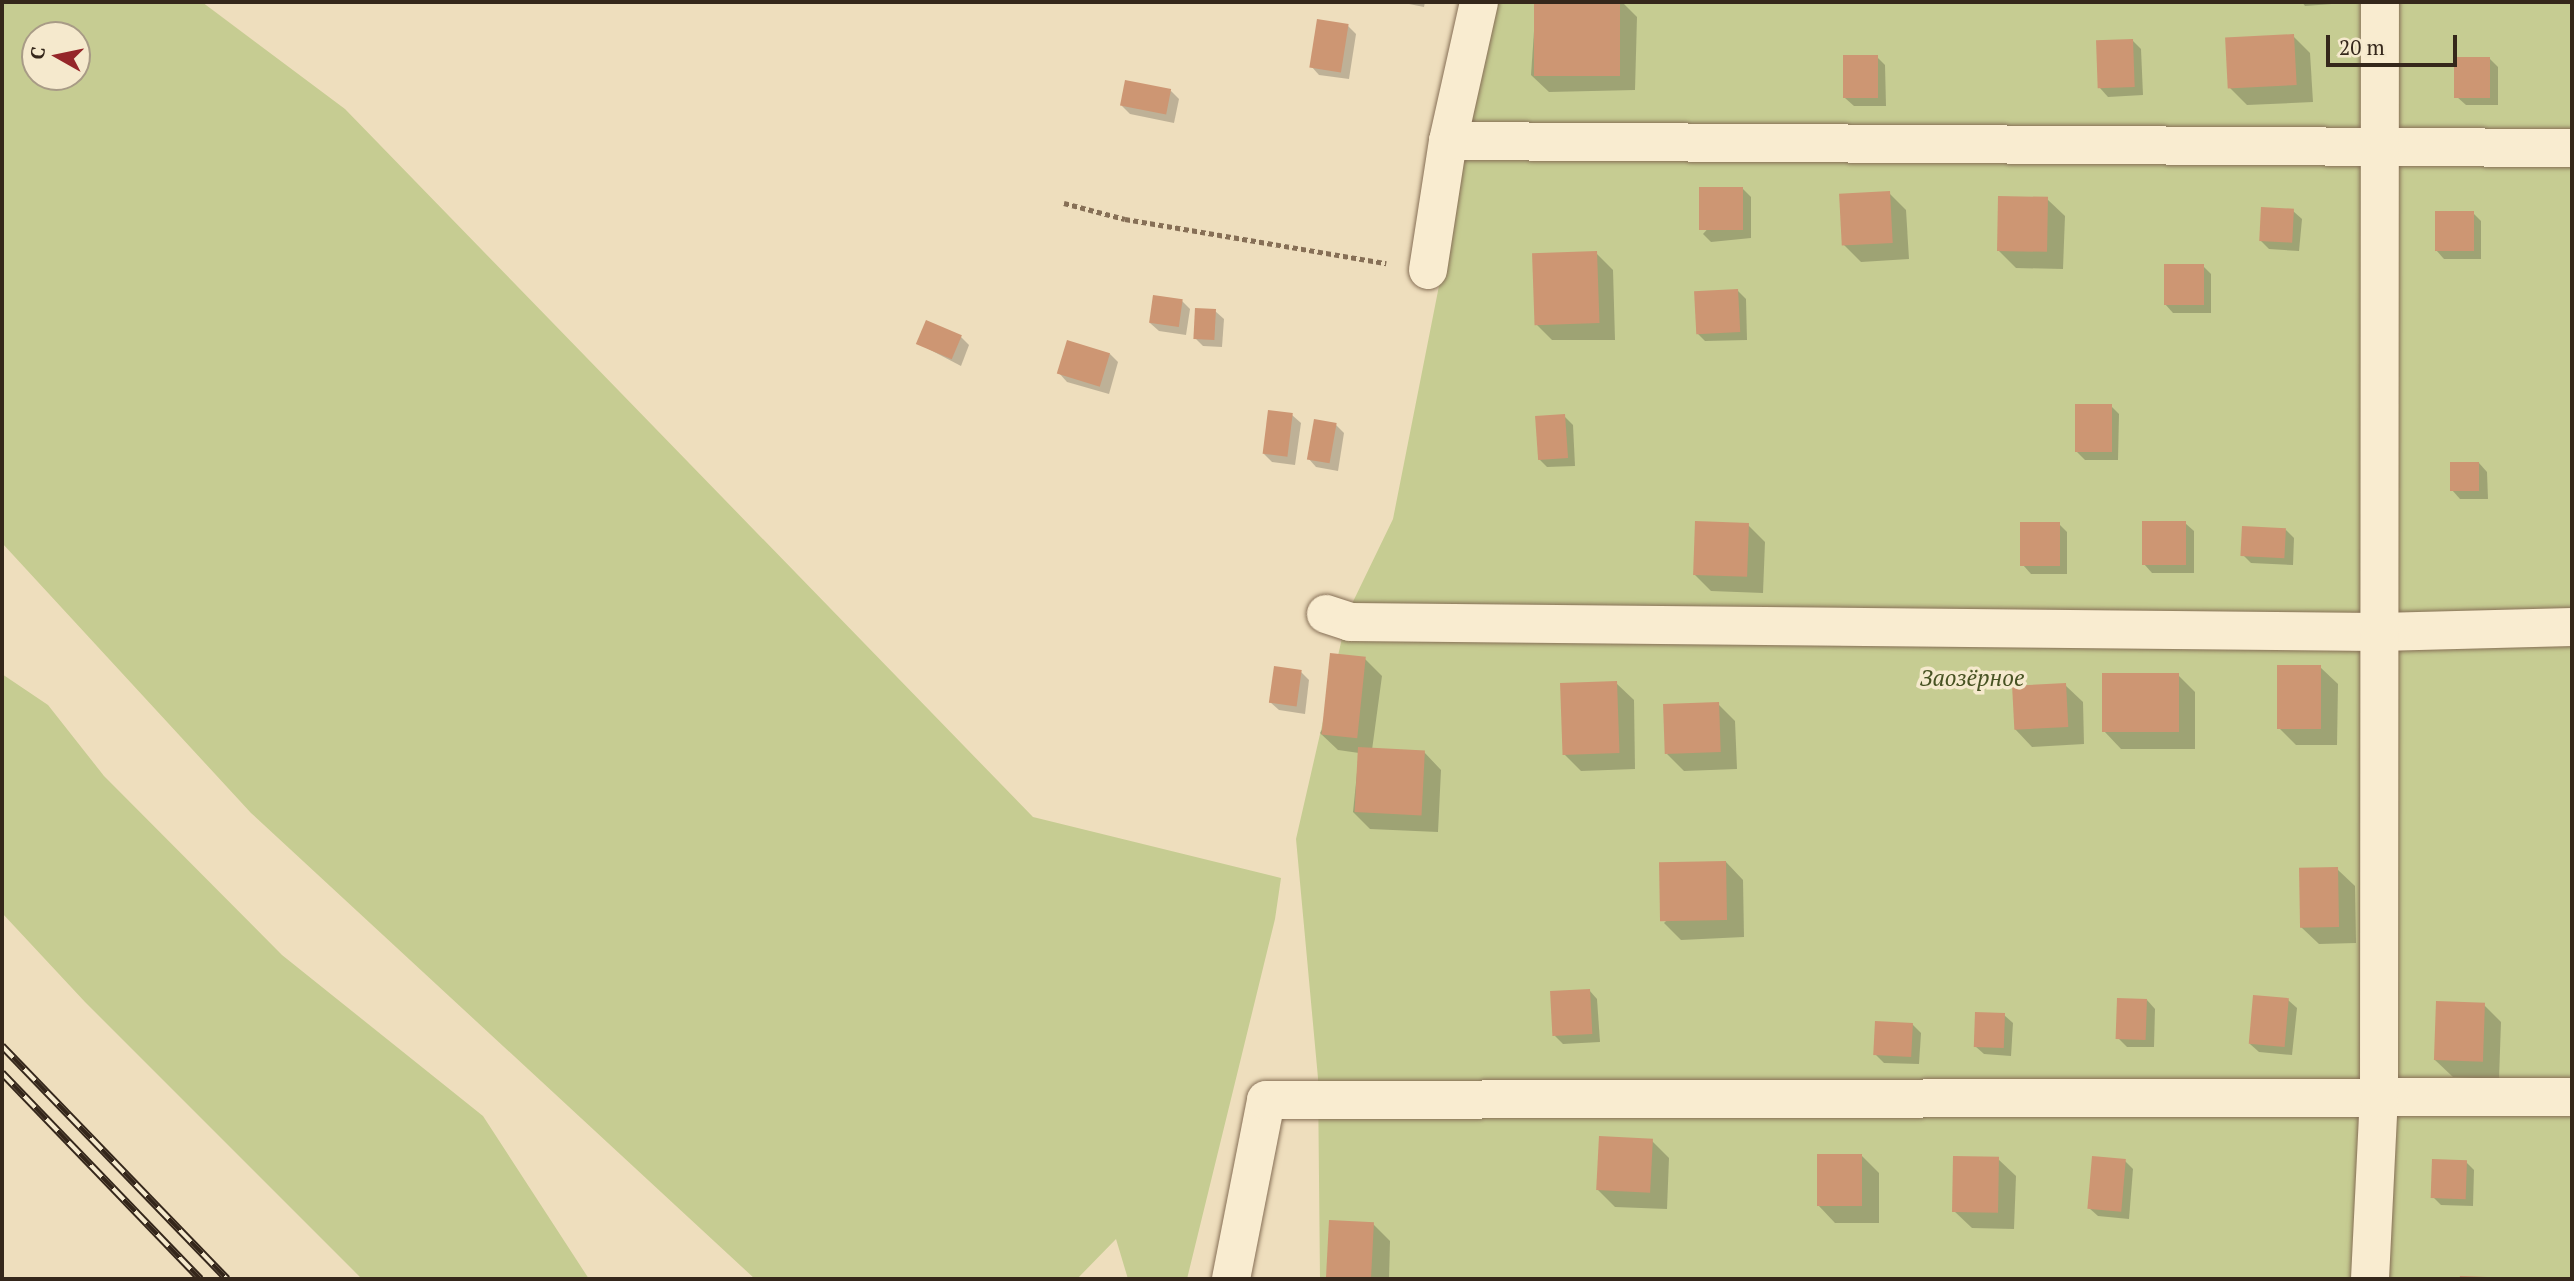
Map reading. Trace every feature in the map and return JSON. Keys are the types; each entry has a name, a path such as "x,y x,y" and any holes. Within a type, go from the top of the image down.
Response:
{"street":[{"path":"1428,270 1448,141 1479,2"},
{"path":"2370,1279 2379,1098 2382,148 2380,2"},
{"path":"1448,141 2572,148"},
{"path":"1326,614 1350,622 2381,632 2572,627"},
{"path":"1231,1279 1266,1100 2572,1097"}],"path":[{"path":"1064,203 1125,219 1428,270"}],"green space":[{"path":"2,2 202,2 345,109 1033,817 1281,878 1275,919 1187,1279 1128,1279 1116,1239 1077,1279 755,1279 251,813 2,543"},
{"name":"Заозёрное","path":"1495,2 2572,2 2572,1279 1320,1279 1318,1078 1296,839 1348,612 1393,519"},
{"path":"2,674 48,705 104,776 282,955 483,1116 589,1279 362,1279 85,1002 2,913"}],"building":[{"path":"1534,2 1620,2 1620,76 1534,76"},
{"path":"1317,19 1349,24 1341,72 1309,67"},
{"path":"2294,34 2297,85 2228,89 2225,38"},
{"path":"2133,39 2135,87 2098,88 2096,40"},
{"path":"1843,55 1878,55 1878,98 1843,98"},
{"path":"2454,57 2490,57 2490,98 2454,98"},
{"path":"1125,80 1171,89 1166,114 1120,106"},
{"path":"1699,187 1743,187 1743,230 1699,230"},
{"path":"1890,191 1893,243 1842,246 1839,194"},
{"path":"1998,196 2048,197 2047,252 1997,251"},
{"path":"2261,207 2294,209 2292,243 2259,241"},
{"path":"2435,211 2474,211 2474,251 2435,251"},
{"path":"1597,251 1600,323 1535,325 1532,253"},
{"path":"2164,264 2204,264 2204,305 2164,305"},
{"path":"1738,289 1740,332 1696,334 1694,291"},
{"path":"1153,295 1183,299 1179,327 1149,323"},
{"path":"1195,308 1216,309 1214,340 1193,339"},
{"path":"926,320 962,335 952,359 916,344"},
{"path":"1067,340 1110,353 1100,387 1057,373"},
{"path":"2075,404 2112,404 2112,452 2075,452"},
{"path":"1268,410 1293,413 1287,457 1263,454"},
{"path":"1565,414 1568,458 1538,460 1535,416"},
{"path":"1314,419 1337,423 1330,463 1307,459"},
{"path":"2450,462 2479,462 2479,491 2450,491"},
{"path":"1695,521 1749,523 1747,577 1693,575"},
{"path":"2142,521 2186,521 2186,565 2142,565"},
{"path":"2020,522 2060,522 2060,566 2020,566"},
{"path":"2242,526 2286,528 2284,558 2240,556"},
{"path":"1330,653 1366,657 1357,738 1321,735"},
{"path":"2277,665 2321,665 2321,729 2277,729"},
{"path":"1274,666 1302,670 1297,707 1269,703"},
{"path":"2102,673 2179,673 2179,732 2102,732"},
{"path":"1617,681 1620,753 1563,755 1560,683"},
{"path":"2066,683 2068,727 2014,730 2012,686"},
{"path":"1719,702 1721,752 1665,754 1663,704"},
{"path":"1358,747 1425,751 1422,815 1355,812"},
{"path":"1726,861 1727,920 1660,921 1659,862"},
{"path":"2338,867 2339,927 2300,928 2299,868"},
{"path":"1590,989 1592,1034 1552,1036 1550,991"},
{"path":"2253,995 2289,998 2285,1047 2249,1044"},
{"path":"2117,998 2147,999 2146,1040 2116,1039"},
{"path":"2436,1001 2485,1003 2483,1062 2434,1060"},
{"path":"1975,1012 2005,1013 2004,1048 1974,1047"},
{"path":"1875,1021 1913,1023 1911,1057 1873,1055"},
{"path":"1599,1136 1653,1139 1650,1193 1596,1190"},
{"path":"1817,1154 1862,1154 1862,1206 1817,1206"},
{"path":"1953,1156 1999,1157 1998,1213 1952,1212"},
{"path":"2092,1156 2126,1159 2121,1212 2087,1209"},
{"path":"2432,1159 2467,1160 2466,1199 2431,1198"},
{"path":"1329,1220 1374,1222 1371,1279 1326,1279"},
{"path":"2460,1276 2487,1277 2487,1279 2459,1279"}],"railway":[{"path":"2,1046 227,1279"},
{"path":"2,1073 200,1279"}]}
